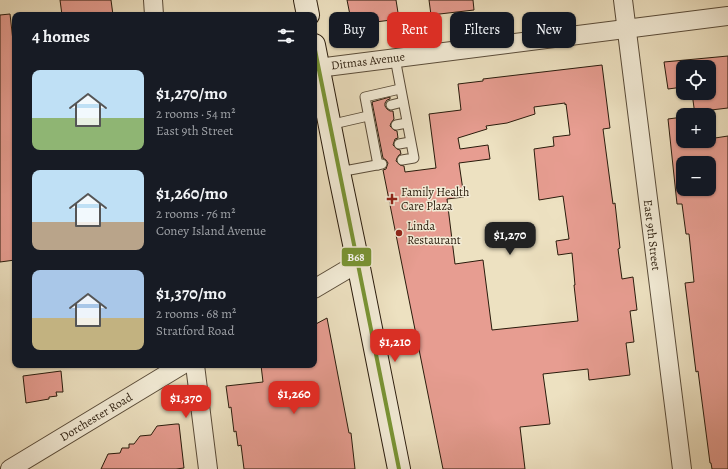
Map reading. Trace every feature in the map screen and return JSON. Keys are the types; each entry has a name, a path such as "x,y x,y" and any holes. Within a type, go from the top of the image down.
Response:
{"main road":[{"path":"305,0 307,12"},
{"path":"317,62 399,469"}],"street":[{"path":"153,0 154,12"},
{"name":"East 9th Street","path":"623,0 682,469"},
{"name":"Ditmas Avenue","path":"318,68 728,16"},
{"path":"317,287 358,263"},
{"name":"Dorchester Road","path":"10,469 177,368"},
{"path":"195,368 208,469"}],"lane":[{"path":"395,58 402,102 414,158 402,160"},
{"path":"339,172 380,165 365,97 400,89"},
{"path":"391,104 402,102"},
{"path":"329,125 369,111"},
{"path":"396,125 407,123"},
{"path":"399,144 410,142"}],"building":[{"path":"60,0 111,0 113,12 62,12"},
{"path":"347,0 396,0 398,12 387,12 387,21 379,22 379,12 349,12"},
{"path":"429,0 473,0 474,10 442,14 442,12 431,12"},
{"path":"10,14 12,32 12,260 0,262 0,15"},
{"path":"728,56 728,108 716,109 716,108 694,108 693,100 716,100 716,60 685,60"},
{"path":"676,61 676,88 668,89 664,62"},
{"path":"602,65 610,128 603,129 613,204 615,203 620,248 618,249 622,279 633,277 637,310 630,311 634,342 626,343 630,375 589,380 588,369 543,374 550,424 520,427 525,469 443,469 383,170 386,169 388,163 383,158 372,102 390,97 390,99 385,103 385,106 390,111 393,111 394,119 390,126 397,131 398,138 395,139 393,145 400,150 401,154 396,161 400,165 404,166 405,172 436,168 429,114 461,110 458,84 483,81 483,79","holes":["565,103 565,105 566,104 570,135 553,137 554,146 534,149 539,200 563,196 569,239 556,241 558,255 572,253 578,321 492,330 483,260 455,264 447,199 464,197 459,163 490,159 488,145 460,149 458,138 487,129 486,126 507,123 535,114 534,107"]},
{"path":"676,118 676,148 716,148 716,138 728,136 728,469 712,469 710,463 698,371 696,372 685,283 694,282 689,234 686,234 682,204 677,204 676,196 716,196 716,156 676,156 676,195 668,119"},
{"path":"327,318 349,433 351,433 355,469 244,469 241,445 238,446 236,431 234,432 231,407 229,408 226,386 263,382 261,368 317,368 317,323"},
{"path":"61,371 63,392 56,392 57,396 49,397 49,399 26,403 23,376"},
{"path":"179,424 184,468 101,469 108,454 120,453 122,448 129,448 129,444 134,444 140,436 151,435 157,426"}],"transit line":[{"name":"B68","path":"317,60 399,469"}],"place":[{"name":"Family Health Care Plaza","path":"392,199"},
{"name":"Linda Restaurant","path":"399,233"}]}
